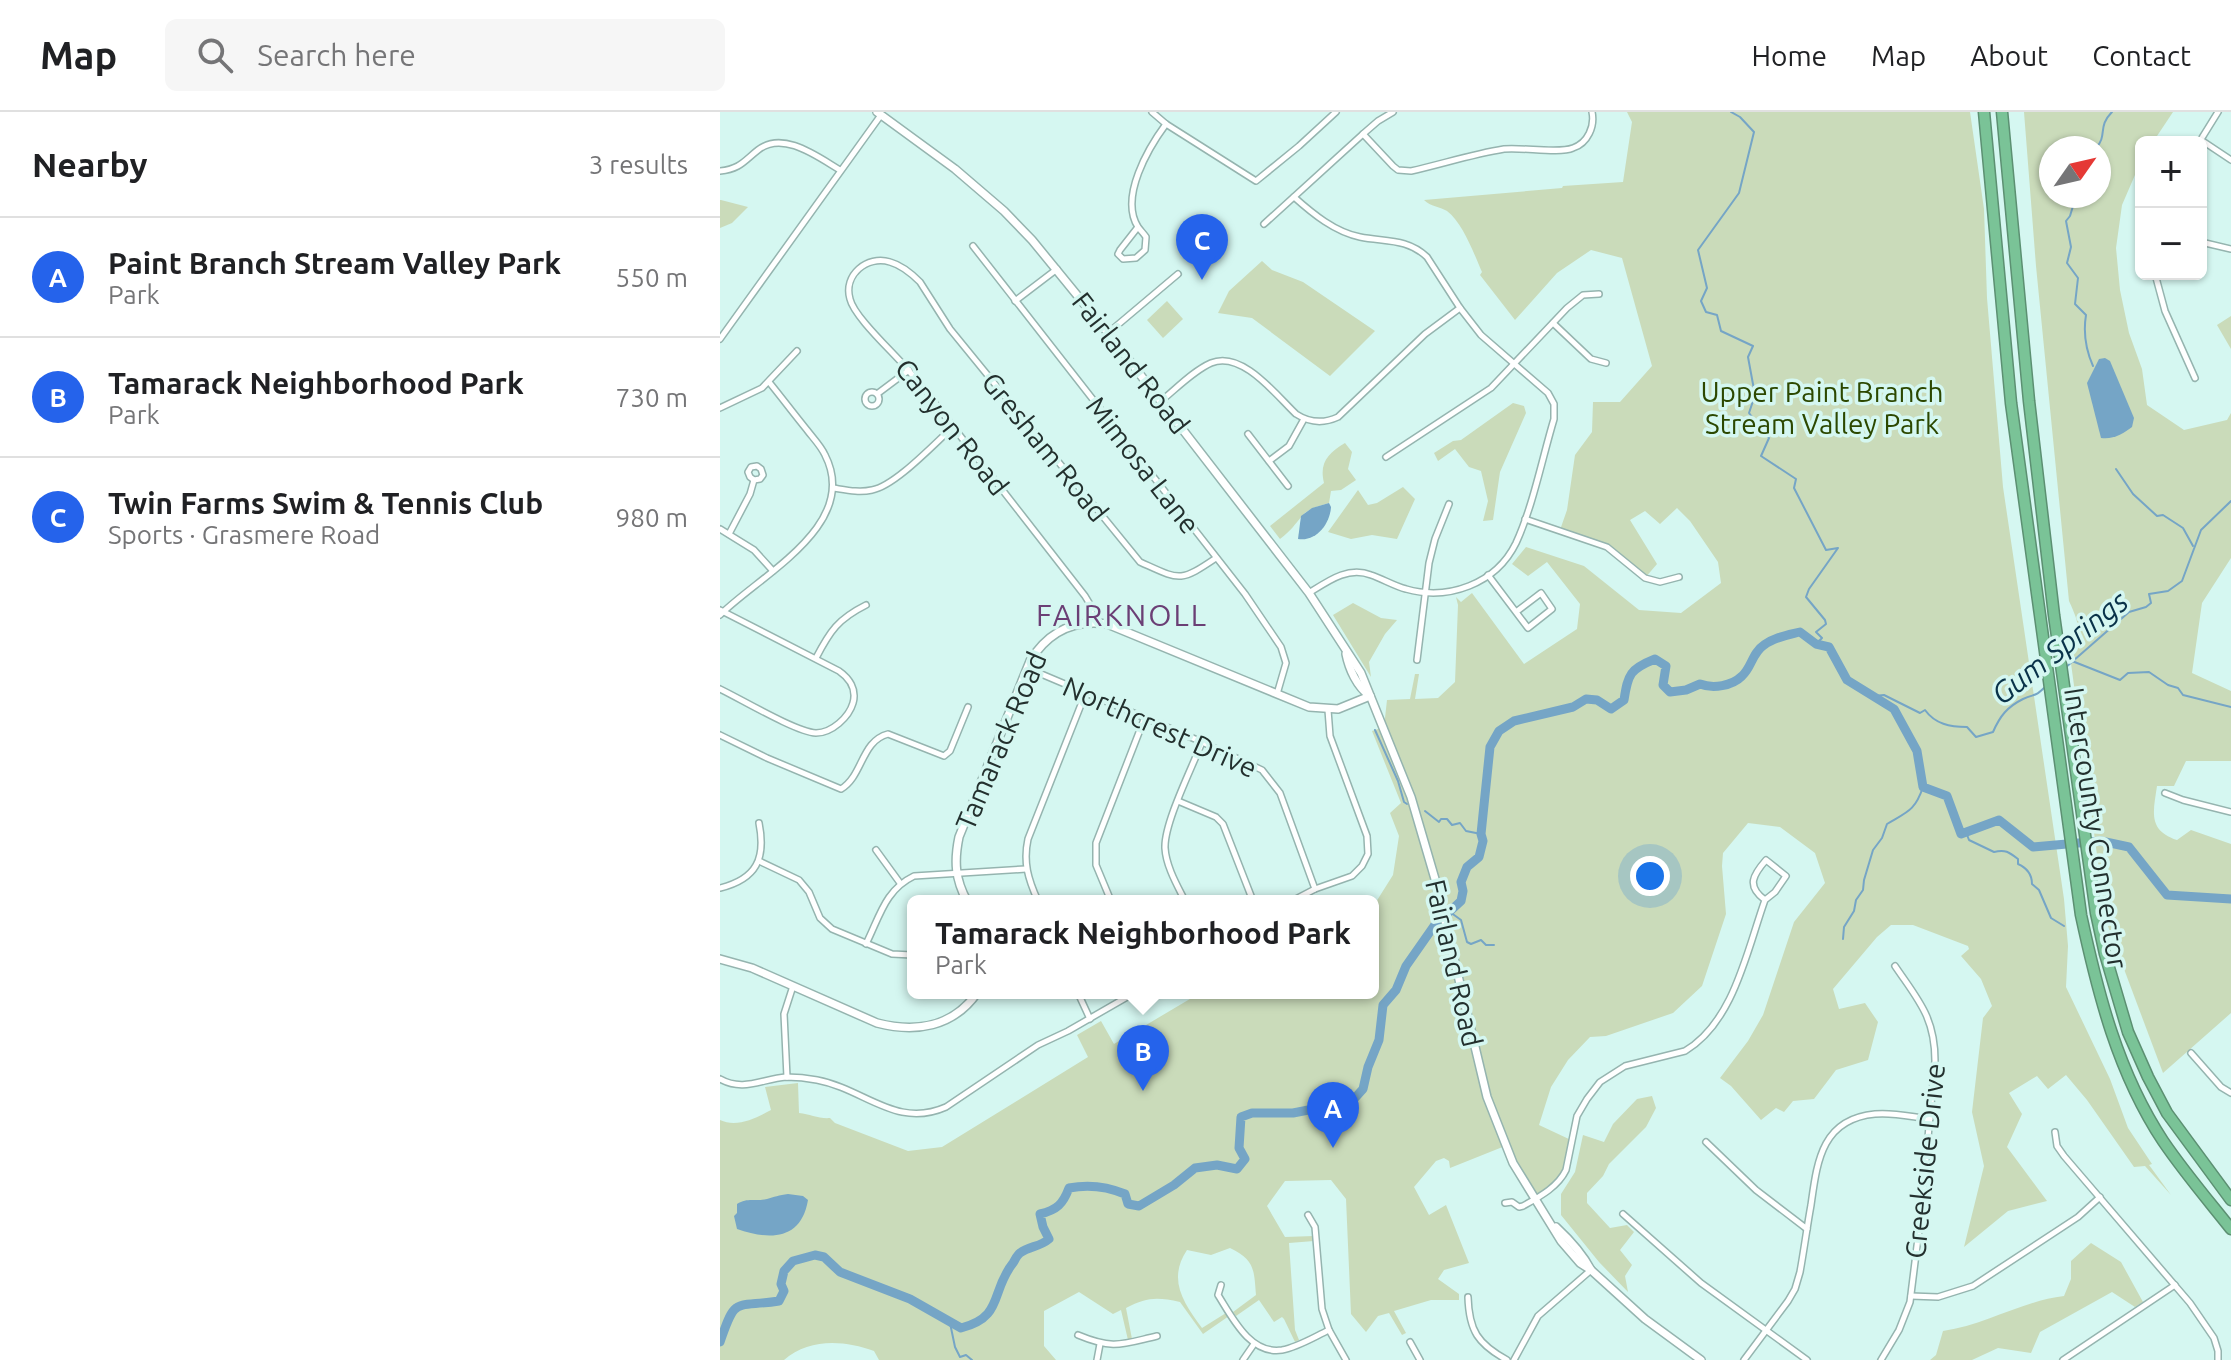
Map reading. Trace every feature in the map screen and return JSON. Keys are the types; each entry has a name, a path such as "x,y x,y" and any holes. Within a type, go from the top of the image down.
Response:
{"highway":[{"name":"Intercounty Connector","path":"1984,112 2011,403 2081,915 2100,998 2135,1092 2162,1140 2231,1229"},
{"name":"Intercounty Connector","path":"2002,112 2029,401 2054,615 2096,913 2128,1032 2148,1077 2167,1113 2231,1200"}],"main road":[{"name":"Fairland Road","path":"879,113 955,169 1004,211 1057,269 1309,593 1361,673 1411,797 1439,896 1487,1097 1513,1163 1561,1241 1580,1263 1645,1319 1701,1360"},
{"name":"Tamarack Road","path":"964,895 956,873 955,854 959,837 1027,668 1038,648 1051,635 1068,626 1092,622"},
{"path":"1092,622 1123,629 1309,707 1328,710 1348,707 1370,696"},
{"path":"720,959 752,968 877,1023 912,1029 948,1019 960,1012 972,999"}],"street":[{"path":"1152,112 1256,181 1336,112"},
{"path":"1264,224 1363,134 1393,112"},
{"path":"1363,134 1398,170 1411,171 1503,149 1572,149 1584,142 1590,133 1592,112"},
{"path":"2203,136 2218,112"},
{"path":"720,339 879,113"},
{"path":"1138,227 1118,254 1123,259 1136,258 1145,250 1146,237 1138,227 1133,203 1136,180 1147,153 1166,124"},
{"path":"720,171 745,163 762,147 776,143 810,152 840,170"},
{"path":"2207,145 2231,160"},
{"path":"1294,197 1315,217 1352,235 1400,241 1420,250 1436,268 1481,335 1545,389 1554,404 1554,419 1525,519 1507,557 1488,575 1452,592 1425,593 1401,588 1367,573 1356,573 1335,577 1309,593"},
{"path":"2207,243 2231,249"},
{"name":"Mimosa Lane","path":"973,246 1245,594 1281,647 1286,663 1277,694"},
{"name":"Canyon Road","path":"899,266 877,260 860,267 849,285 850,300 909,370 1085,596 1091,606 1092,622"},
{"name":"Gresham Road","path":"899,266 920,282 950,329 1140,562 1178,577 1192,574 1216,558"},
{"path":"1015,301 1057,269"},
{"path":"1108,333 1178,274"},
{"path":"2157,280 2165,311 2195,378"},
{"path":"1386,457 1491,388 1583,295 1599,294"},
{"path":"1161,401 1204,366 1232,361 1247,368 1296,414 1304,419 1323,422 1338,417 1425,334 1460,308"},
{"path":"1553,323 1591,359 1606,363"},
{"path":"720,408 751,395 769,382 797,351"},
{"path":"877,394 909,370"},
{"path":"720,689 801,730 816,733 837,725 853,704 854,689 847,676 721,612 796,553 827,509 833,488 831,470 824,452 769,382"},
{"path":"1269,461 1289,446 1304,419"},
{"path":"833,488 860,491 880,488 953,427"},
{"path":"1248,434 1288,486"},
{"path":"729,534 754,480"},
{"path":"1417,660 1435,539 1449,504"},
{"path":"1525,519 1607,547 1645,578 1660,582 1679,577"},
{"path":"720,529 754,550 773,571"},
{"path":"1488,575 1528,628 1552,609 1541,593 1516,612"},
{"path":"816,658 837,623 866,605"},
{"name":"Northcrest Drive","path":"1027,668 1253,764 1280,793 1315,889"},
{"path":"1036,895 1026,869 1028,839 1086,692"},
{"path":"720,735 841,789 850,782 866,752 880,736 888,734 944,756 950,751 968,707"},
{"path":"1304,895 1352,876 1362,866 1369,847 1330,736 1328,710"},
{"path":"1108,895 1096,865 1096,843 1145,717"},
{"path":"1182,895 1165,846 1171,820 1202,742"},
{"path":"2165,793 2231,812"},
{"path":"1178,801 1216,817 1223,824 1251,895"},
{"path":"720,888 735,884 757,867 762,839 759,823"},
{"path":"876,850 900,883"},
{"path":"1505,1203 1512,1202 1519,1207 1562,1178 1577,1116 1600,1082 1625,1066 1685,1051 1701,1039 1720,1017 1733,993 1765,900 1786,876 1766,860 1753,879 1757,894 1765,900"},
{"path":"759,861 799,880 809,892 815,910 832,929 892,954 907,955"},
{"path":"866,944 890,893 914,876 1026,869"},
{"name":"Creekside Drive","path":"1881,1360 1899,1330 1911,1296 1935,1061 1930,1021 1895,966"},
{"path":"787,1077 784,1014 793,986"},
{"path":"1081,999 1090,1019"},
{"path":"720,1079 744,1086 787,1077 824,1082 897,1111 922,1115 946,1107 1038,1045 1124,999"},
{"path":"2191,1053 2221,1087 2231,1093"},
{"path":"1744,1360 1795,1289 1822,1148 1837,1130 1855,1118 1877,1113 1930,1119"},
{"path":"2055,1132 2057,1146 2175,1284 2214,1338 2218,1360"},
{"path":"1706,1142 1756,1190 1807,1229"},
{"path":"1911,1296 1938,1297 1973,1286 2078,1217 2100,1197"},
{"path":"1623,1214 1701,1283 1807,1360"},
{"path":"1308,1215 1315,1227 1322,1309 1329,1330 1346,1360"},
{"path":"1514,1360 1538,1316 1591,1270"},
{"path":"2063,1360 2175,1284"},
{"path":"1221,1285 1218,1295 1254,1344 1283,1350 1329,1330"},
{"path":"1468,1297 1468,1315 1477,1338 1491,1352 1507,1360"},
{"path":"1078,1335 1100,1344 1118,1345 1157,1336"},
{"path":"1410,1342 1420,1360"},
{"path":"1097,1360 1100,1344"},
{"path":"1243,1360 1254,1344"}],"green space":[{"name":"Upper Paint Branch Stream Valley Park","path":"1627,112 1970,112 1984,209 1987,298 2003,487 2064,899 2068,946 2066,987 2110,1079 2128,1128 2171,1195 2145,1166 2134,1167 2066,1075 2048,1089 2037,1076 2009,1093 2022,1114 2007,1147 2047,1201 2008,1211 1964,1247 1984,1166 1972,1112 1983,1018 1992,1006 1981,979 1961,956 1969,949 1968,946 1913,925 1891,925 1833,989 1839,1009 1865,1003 1878,1022 1868,1060 1836,1070 1814,1099 1793,1101 1784,1112 1776,1108 1761,1120 1720,1078 1763,1015 1794,922 1825,883 1815,853 1780,827 1748,823 1723,853 1726,914 1702,986 1673,1013 1606,1036 1590,1037 1568,1060 1551,1087 1539,1125 1571,1140 1562,1178 1534,1199 1505,1146 1450,1168 1449,1161 1444,1158 1436,1161 1414,1187 1429,1215 1446,1205 1469,1263 1444,1270 1438,1279 1459,1294 1459,1300 1431,1300 1394,1311 1406,1333 1402,1335 1389,1313 1378,1316 1366,1332 1351,1314 1346,1199 1331,1180 1285,1181 1267,1206 1285,1237 1314,1236 1314,1241 1289,1243 1295,1330 1299,1340 1295,1342 1284,1319 1282,1317 1274,1322 1259,1300 1236,1316 1233,1312 1256,1295 1252,1267 1230,1248 1211,1255 1187,1250 1181,1261 1178,1271 1180,1291 1202,1328 1226,1313 1229,1316 1203,1334 1180,1302 1152,1299 1126,1308 1132,1339 1128,1340 1121,1310 1113,1314 1079,1292 1044,1311 1044,1346 1056,1360 879,1360 874,1351 827,1343 804,1348 784,1360 720,1360 720,1120 733,1123 759,1116 771,1110 765,1087 798,1083 799,1113 830,1118 835,1123 908,1151 942,1147 1088,1057 1077,1035 1101,1021 1114,1044 1190,999 1379,999 1379,897 1393,875 1399,836 1390,813 1401,803 1372,731 1384,727 1387,700 1410,699 1415,674 1419,674 1415,699 1438,698 1455,682 1456,597 1461,602 1472,593 1524,664 1577,629 1580,604 1547,562 1528,576 1512,564 1526,547 1584,566 1639,610 1681,613 1721,583 1718,562 1690,521 1677,508 1660,524 1645,511 1630,520 1657,564 1645,578 1607,547 1560,530 1567,510 1575,455 1592,432 1593,402 1620,402 1652,366 1622,258 1591,250 1557,273 1515,320 1480,275 1482,272 1468,239 1453,216 1424,200 1623,182 1632,122"},
{"path":"2024,112 2173,112 2157,136 2135,136 2135,175 2122,205 2116,248 2120,290 2129,333 2142,369 2147,405 2184,430 2227,420 2231,413 2231,558 2202,603 2192,673 2231,691 2231,761 2186,761 2174,786 2157,786 2154,812 2161,831 2177,840 2191,830 2231,844 2231,1013 2163,1073 2106,921 2070,656 2078,629 2069,601"},
{"path":"720,200 748,207 732,223 720,228"},
{"path":"1262,261 1272,270 1303,282 1375,331 1330,376 1252,318 1218,313 1229,291"},
{"path":"1167,301 1183,319 1163,338 1147,320"},
{"path":"2231,316 2231,349 2217,325"},
{"path":"1513,403 1524,406 1526,413 1500,472 1493,520 1483,521 1488,501 1481,471 1469,467 1455,449 1438,461 1434,453 1453,441 1461,440"},
{"path":"1345,443 1352,452 1348,469 1356,480 1341,490 1331,491 1329,503 1305,513 1280,539 1270,526 1324,483 1326,459"},
{"path":"1403,487 1415,499 1397,539 1372,535 1351,539 1328,532 1358,490 1368,505"},
{"path":"1353,603 1381,618 1397,620 1369,662 1371,677 1333,615"},
{"path":"1652,1096 1656,1108 1646,1127 1609,1164 1603,1176 1587,1193 1587,1203 1610,1228 1627,1225 1634,1232 1620,1250 1632,1265 1625,1276 1628,1292 1561,1215 1561,1194 1575,1172 1583,1135 1604,1142 1613,1124 1637,1099"},
{"path":"2091,1243 2121,1262 2143,1302 2135,1307 2112,1292 2040,1332 2031,1353 1998,1348 1972,1360 1930,1360 1936,1355 1943,1331 2064,1296 2071,1279 2071,1261"}],"water":[{"path":"2099,359 2110,361 2134,418 2132,427 2118,436 2101,438 2087,383"},
{"path":"1329,503 1330,513 1321,530 1311,538 1298,539 1301,516 1312,508"},
{"path":"788,1194 808,1200 804,1213 791,1230 782,1234 761,1235 737,1229 734,1216 737,1204"}],"waterway":[{"path":"1731,112 1754,132 1739,193 1698,250 1707,288 1701,301 1706,312 1717,315 1721,331 1753,346 1748,357 1755,395 1749,413 1769,438 1761,456 1796,479 1794,488 1826,550 1838,548 1806,597 1826,624 1816,632 1822,638 1816,644"},
{"path":"2102,136 2107,117 2112,112"},
{"path":"2072,208 2066,221 2071,247 2067,263 2078,278 2075,304 2086,315 2086,341 2093,366"},
{"path":"2116,469 2133,494 2157,516 2163,515 2183,528 2193,546"},
{"name":"Gum Springs","path":"2065,668 2129,612 2151,603 2149,594 2168,591 2182,581 2201,530 2231,501"},
{"path":"720,1342 734,1310 739,1306 779,1301 784,1291 781,1284 784,1271 793,1261 815,1255 824,1257 840,1272 910,1299 961,1328 975,1323 990,1310 1018,1255 1049,1239 1040,1214 1059,1206 1069,1188 1090,1186 1111,1189 1125,1194 1128,1204 1139,1206 1195,1168 1217,1165 1237,1169 1245,1159 1239,1148 1241,1117 1252,1113 1293,1113 1354,1099 1363,1089 1379,1040 1383,1005 1396,990 1406,966 1434,926 1461,901 1461,882 1467,867 1479,857 1490,747 1499,731 1514,721 1573,707 1586,699 1597,700 1611,709 1624,700 1632,674 1655,659 1666,666 1663,685 1670,692 1700,684 1722,686 1742,676 1764,645 1800,632 1816,644 1829,647 1847,680 1894,709 1917,751 1923,787 1947,796 1961,834 1999,820 2033,847 2101,841 2129,847 2167,895 2231,899"},
{"path":"2072,661 2120,680 2128,673 2149,672 2178,688 2183,695 2231,707"},
{"name":"Gum Springs","path":"1874,696 1884,695 1920,713 1925,710 1943,724 1967,727 1976,737 1993,732 2008,709 2046,686"},
{"path":"1375,730 1407,804"},
{"path":"1843,939 1844,927 1863,890 1873,850 1887,824 1913,806 1923,787"},
{"path":"1425,811 1439,822 1447,819 1452,825 1460,823 1466,831 1481,834"},
{"path":"1966,832 1969,840 1994,852 2007,852 2018,859 2018,864 2028,872 2032,884 2039,890 2051,918 2064,926"},
{"path":"1450,912 1461,920 1467,942 1471,944 1481,940 1486,945 1494,945"},
{"path":"950,1323 960,1357 966,1355 972,1360"}],"place":[{"name":"Twin Farms Swim & Tennis Club","path":"1202,280"},
{"name":"Tamarack Neighborhood Park","path":"1143,1091"},
{"name":"Paint Branch Stream Valley Park","path":"1333,1148"}],"district":[{"name":"FAIRKNOLL","path":"1122,616"}]}
